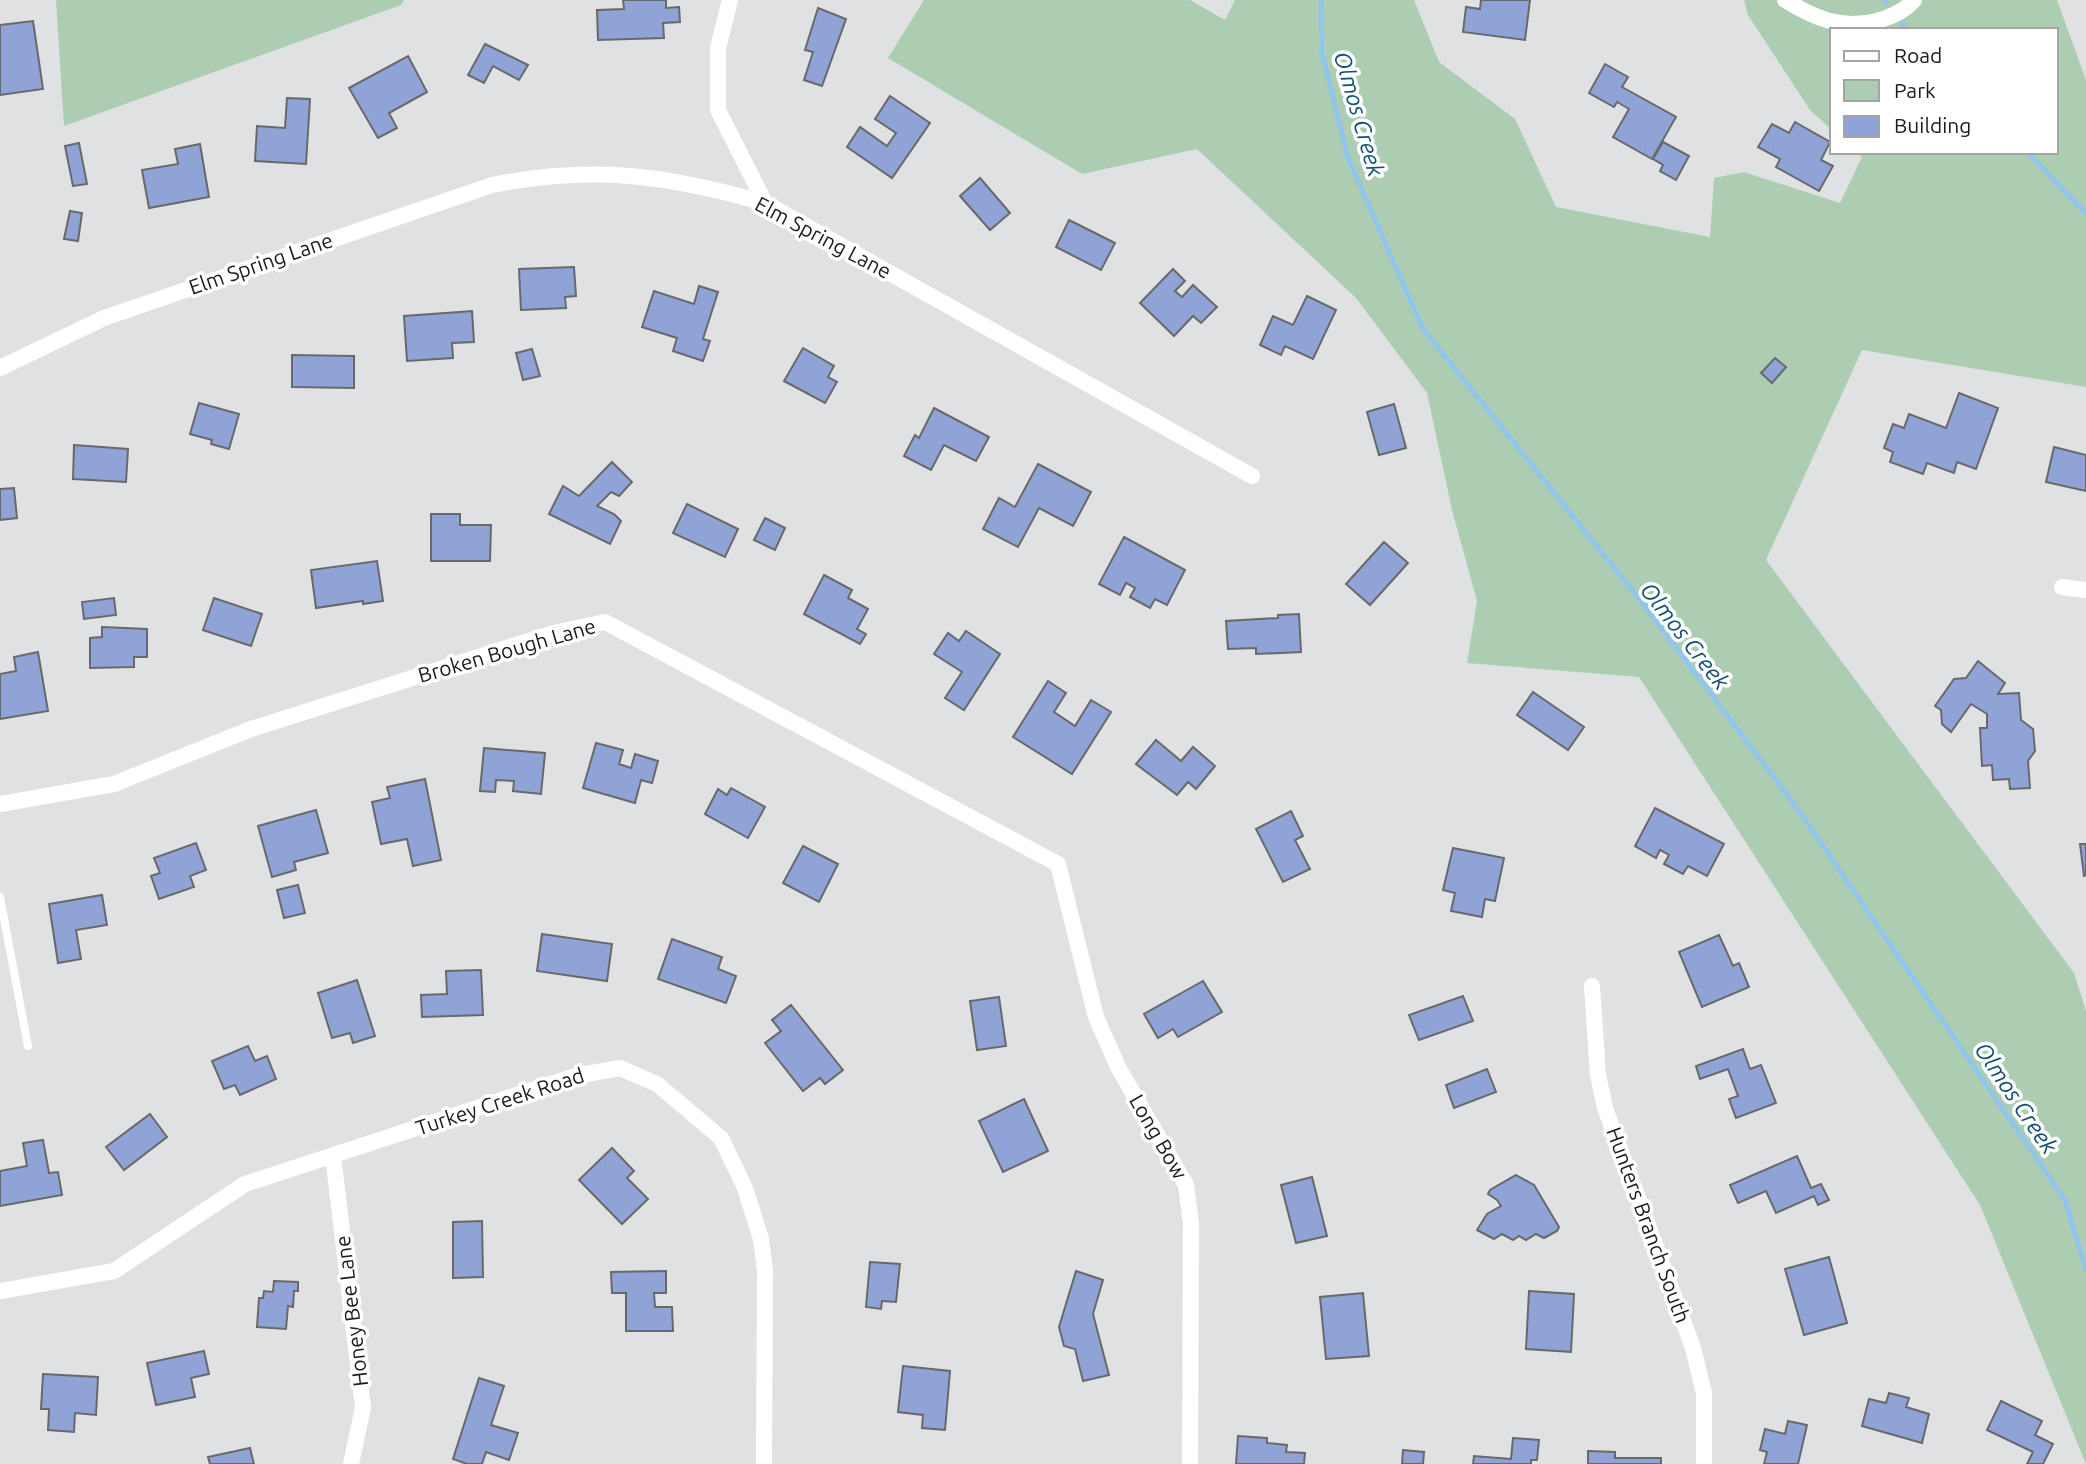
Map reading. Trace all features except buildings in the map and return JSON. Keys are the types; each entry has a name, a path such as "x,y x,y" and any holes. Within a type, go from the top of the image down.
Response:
{"street":[{"path":"730,0 718,48 718,110 765,203"},
{"path":"1785,0 1805,13 1838,25 1861,25 1887,18 1908,8 1914,0"},
{"name":"Elm Spring Lane","path":"0,368 104,318 492,185 578,173 622,174 706,186 765,203 1252,476"},
{"path":"2062,587 2086,590"},
{"name":"Broken Bough Lane","path":"0,804 114,784 251,729 554,633 605,622 1058,864"},
{"name":"Long Bow","path":"1058,864 1096,1017 1118,1067 1186,1185 1191,1224 1190,1464"},
{"name":"Hunters Branch South","path":"1592,986 1598,1075 1605,1108 1693,1348 1701,1377 1704,1393 1703,1464"},
{"name":"Turkey Creek Road","path":"0,1291 114,1271 246,1184 575,1076 620,1068 657,1084 721,1138 745,1188 761,1239 765,1271 764,1464"},
{"name":"Honey Bee Lane","path":"333,1156 363,1407 351,1464"}],"lane":[{"path":"0,897 28,1046"}],"green space":[{"path":"56,0 404,0 401,5 64,126"},
{"path":"924,0 1190,0 1225,20 1235,0 1414,0 1439,62 1515,119 1556,207 1710,237 1714,178 1744,172 1840,203 1862,157 1859,154 2058,154 2058,28 1830,28 1830,128 1810,110 1748,15 1744,0 2057,0 2086,80 2086,387 1862,350 1766,560 2074,973 2086,1011 2086,1464 1980,1205 1639,677 1467,663 1477,601 1452,510 1427,393 1356,298 1197,149 1082,174 888,58"}],"waterway":[{"name":"Olmos Creek","path":"1321,0 1322,53 1348,158 1423,329 1639,599 1797,808 2065,1200 2086,1270"},
{"path":"1902,24 1906,28"},
{"path":"2029,154 2086,213"}]}
